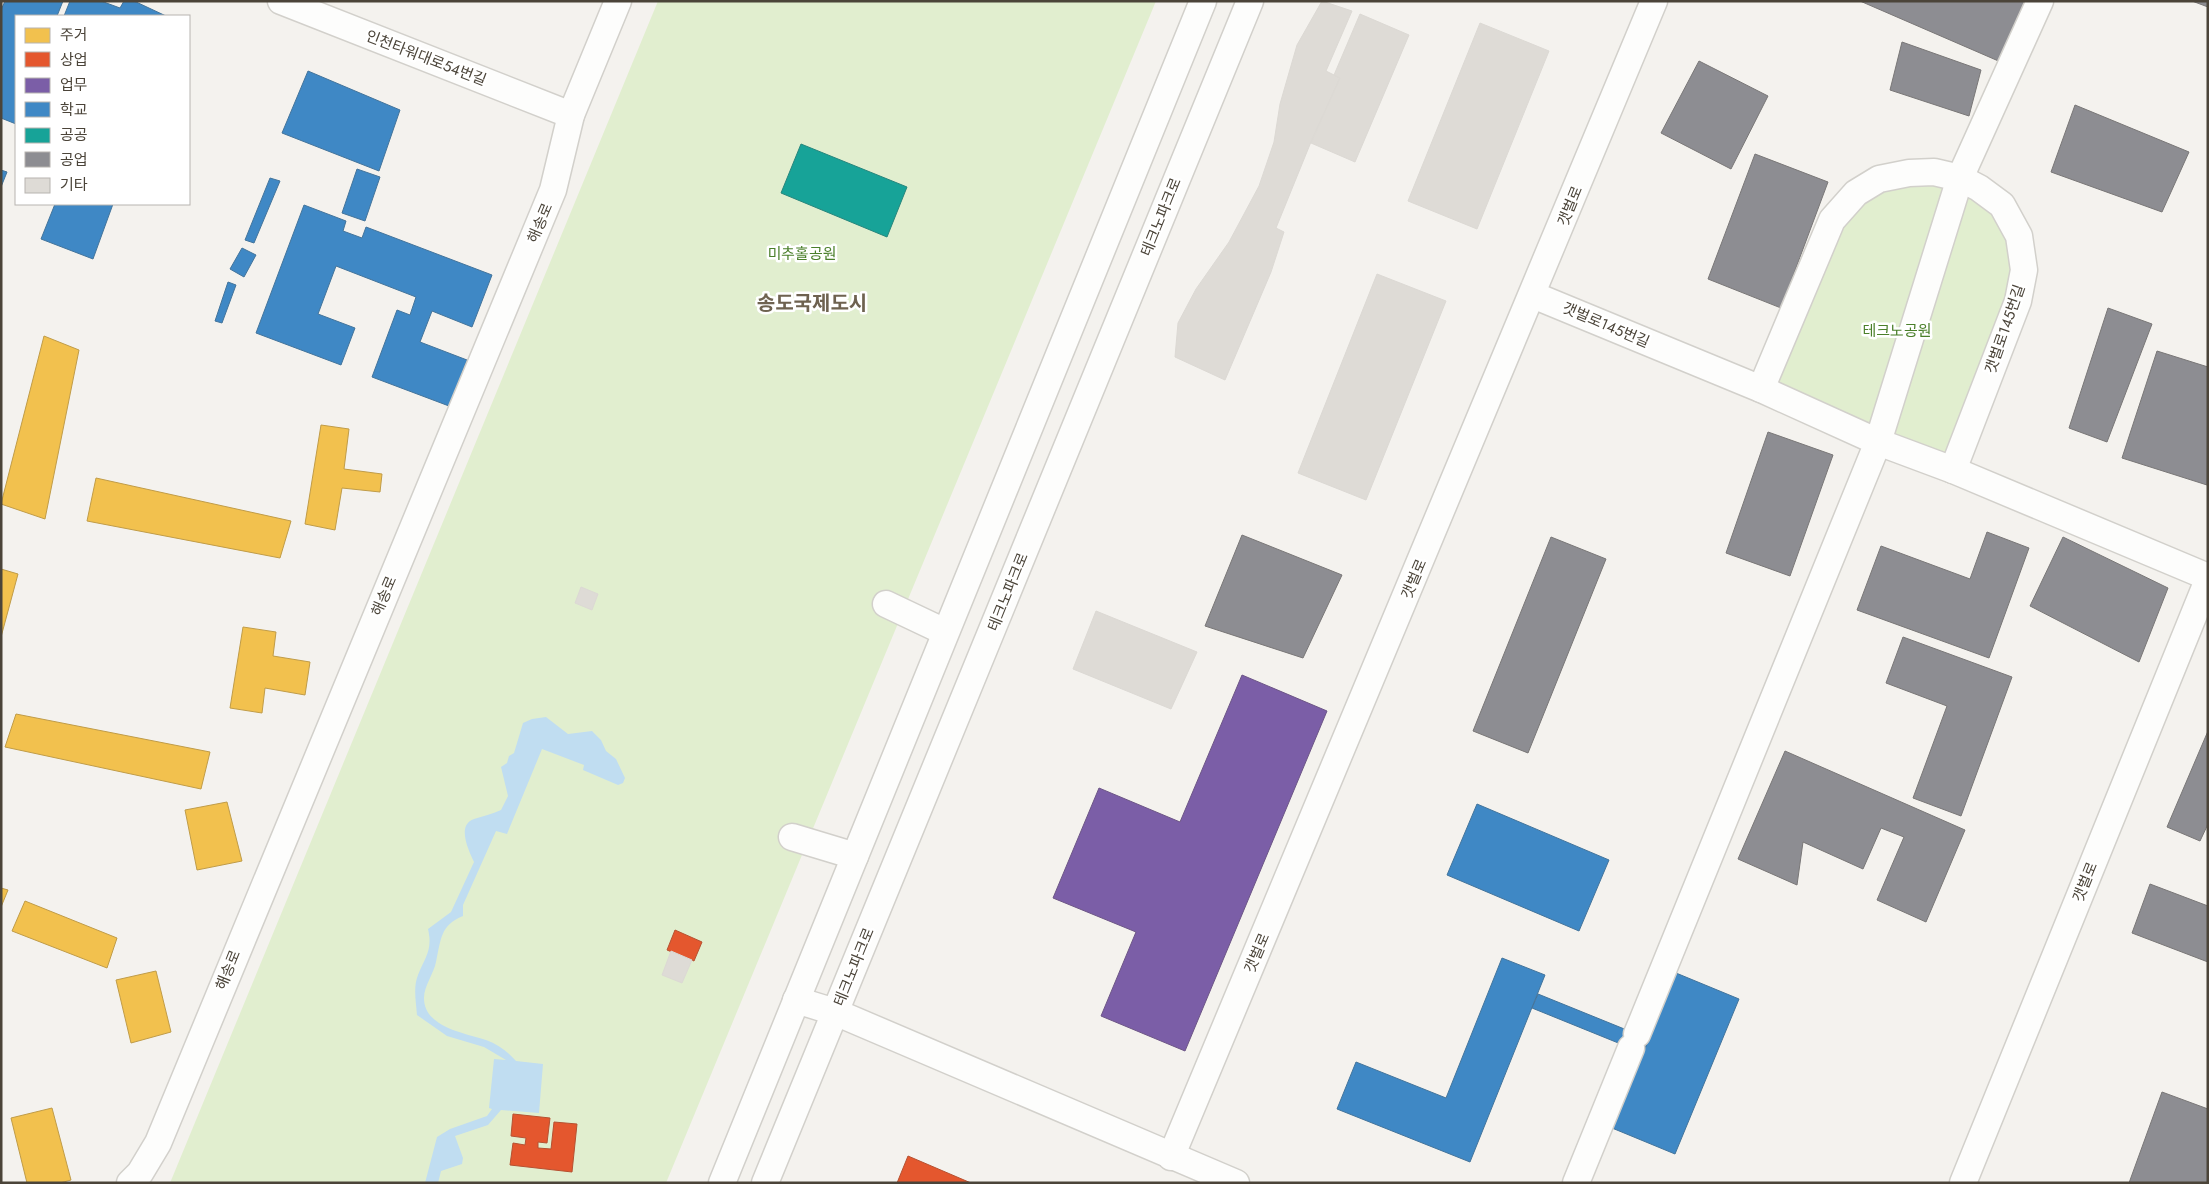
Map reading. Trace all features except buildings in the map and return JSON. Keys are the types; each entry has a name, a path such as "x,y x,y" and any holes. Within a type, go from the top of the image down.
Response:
{"street":[{"name":"인천타워대로54번길","path":"280,1 571,116"},
{"name":"해송로","path":"130,1183 140,1173 158,1143 553,190 571,116 618,1"},
{"path":"722,1183 1203,1"},
{"name":"테크노파크로","path":"766,1183 1250,1"},
{"name":"갯벌로","path":"1171,1157 1533,295 1654,1"},
{"path":"1576,1183 1878,442 1960,178 2040,1"},
{"name":"갯벌로145번길","path":"1761,389 1832,220 1856,193 1879,179 1909,172 1934,172 1960,178 1979,188 2002,205 2019,236 2024,270 2018,300 1953,470"},
{"name":"갯벌로145번길","path":"1533,295 1761,389 1878,442 1953,470 2208,579"},
{"name":"갯벌로","path":"1963,1183 2208,579"},
{"path":"886,604 946,632"},
{"path":"792,836 855,856"},
{"path":"796,1000 835,1012 1171,1157 1236,1183"}],"green space":[{"name":"미추홀공원","path":"658,1 1156,1 666,1183 170,1183"},
{"name":"테크노공원","path":"1879,179 1979,188 2024,270 1953,470 1761,389 1832,220"}],"water":[{"path":"546,717 568,734 592,731 601,740 606,751 616,759 625,778 623,783 618,785 583,770 584,765 542,749 507,834 496,831 463,905 463,916 450,924 443,934 424,998 426,1008 431,1016 447,1027 495,1044 516,1061 543,1064 539,1113 501,1110 488,1125 455,1136 463,1158 462,1164 441,1171 438,1183 425,1183 437,1137 450,1129 487,1116 492,1109 489,1108 494,1059 506,1060 484,1047 447,1036 417,1015 416,984 429,948 428,929 451,912 474,862 465,839 466,827 469,822 501,810 508,796 501,767 507,763 509,756 514,753 523,723 532,719"}],"district":[{"name":"송도국제도시","path":"812,303"}]}
